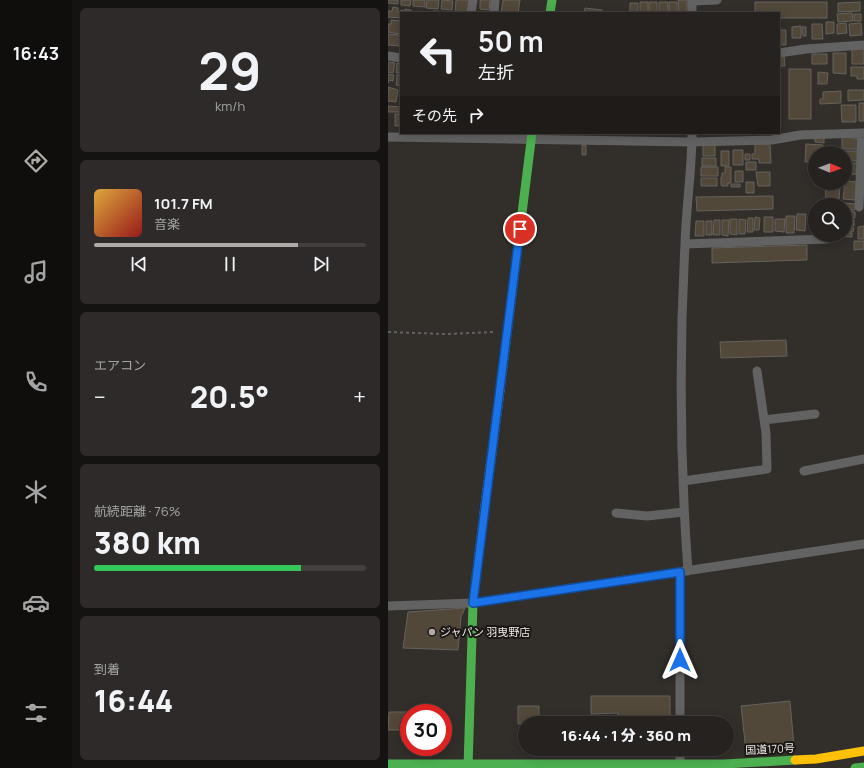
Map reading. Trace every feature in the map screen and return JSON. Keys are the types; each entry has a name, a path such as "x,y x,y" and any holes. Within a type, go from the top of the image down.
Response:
{"main road":[{"path":"550,12 552,0"},
{"path":"468,766 473,603 532,137"},
{"name":"国道170号","path":"388,764 468,766 680,766 816,759 864,751"},
{"path":"854,768 864,766"}],"street":[{"path":"471,12 473,0"},
{"path":"494,12 495,0"},
{"path":"692,12 692,0 717,0"},
{"path":"780,53 806,49 864,45"},
{"path":"388,56 400,58"},
{"path":"388,137 692,138 772,140 800,135 863,133 859,207"},
{"path":"680,716 684,572 681,341 685,244 692,138"},
{"path":"685,244 808,240"},
{"path":"683,481 767,469 764,420 757,371"},
{"path":"764,420 815,414"},
{"path":"804,471 864,459"},
{"path":"616,513 647,516 684,512"},
{"path":"388,606 473,603 864,544"}],"path":[{"path":"388,332 445,334 507,332"}],"building":[{"path":"388,0 398,0 398,4 388,3"},
{"path":"401,0 411,0 410,6 401,5"},
{"path":"413,0 425,0 425,7 413,6"},
{"path":"427,0 439,0 438,9 426,8"},
{"path":"442,0 453,1 452,10 441,9"},
{"path":"456,0 469,0 468,12 455,12"},
{"path":"480,0 490,0 489,10 480,9"},
{"path":"503,0 520,0 518,12 501,12"},
{"path":"678,0 687,0 687,12 679,12"},
{"path":"640,2 648,2 648,12 640,12"},
{"path":"649,2 657,2 657,12 649,12"},
{"path":"659,2 668,2 668,12 659,12"},
{"path":"669,2 677,2 677,12 669,12"},
{"path":"755,2 827,2 827,18 780,18 780,12 755,12"},
{"path":"860,2 860,11 838,12 838,3"},
{"path":"630,3 638,3 638,12 630,12"},
{"path":"393,7 398,8 398,12 403,10 402,12 400,12 400,18 388,17 388,11 392,11"},
{"path":"585,8 602,10 602,12 584,12"},
{"path":"405,9 411,10 411,12 404,12"},
{"path":"852,13 853,21 838,22 837,14"},
{"path":"854,14 861,14 861,21 854,21"},
{"path":"391,20 400,21 400,34 388,32 388,24 391,24"},
{"path":"826,22 834,22 834,33 826,34"},
{"path":"846,23 847,33 837,34 837,24"},
{"path":"861,23 862,35 850,36 849,24"},
{"path":"812,24 822,24 823,39 812,39"},
{"path":"801,26 801,38 792,38 792,27"},
{"path":"802,27 806,27 806,36 803,36"},
{"path":"780,30 786,30 786,45 780,45"},
{"path":"388,34 400,35 399,46 388,45"},
{"path":"852,49 864,49 864,64 852,64"},
{"path":"833,53 846,53 846,74 833,73"},
{"path":"812,54 827,54 827,64 812,64"},
{"path":"780,55 784,55 785,66 780,66"},
{"path":"388,62 395,63 393,73 388,72"},
{"path":"397,63 400,64 400,73 396,73"},
{"path":"851,67 864,67 864,79 857,79 857,76 851,76"},
{"path":"789,69 811,69 811,119 789,119"},
{"path":"818,72 828,73 827,84 818,84"},
{"path":"388,74 394,75 393,81 389,80 388,83"},
{"path":"397,75 400,75 400,86 396,85"},
{"path":"388,87 398,90 396,102 388,101"},
{"path":"848,90 864,90 864,100 848,101"},
{"path":"841,91 841,103 820,104 820,99 823,99 823,92"},
{"path":"859,103 864,103 864,121 859,121"},
{"path":"841,105 856,105 856,122 842,122"},
{"path":"388,106 400,107 400,112 388,112"},
{"path":"395,114 400,114 400,126 395,126"},
{"path":"815,136 824,136 824,143 815,142"},
{"path":"842,136 852,136 852,138 858,138 858,149 852,149 852,146 842,146"},
{"path":"755,144 770,144 771,163 759,163 759,159 752,159 752,154 755,154"},
{"path":"806,144 823,145 808,146 808,162 805,162"},
{"path":"582,145 586,145 586,155 582,155"},
{"path":"703,145 715,145 715,156 703,156"},
{"path":"733,150 743,150 743,165 733,165"},
{"path":"721,151 729,151 729,166 721,166"},
{"path":"852,151 857,151 858,161 852,161"},
{"path":"745,154 750,154 750,160 745,160"},
{"path":"702,158 716,158 716,166 702,166"},
{"path":"746,162 756,162 756,170 746,170"},
{"path":"852,163 857,163 857,174 852,174"},
{"path":"701,167 718,167 718,176 701,176"},
{"path":"725,167 731,167 731,183 728,183 728,186 722,186 721,177 722,173 725,173"},
{"path":"735,171 743,171 743,182 735,182"},
{"path":"756,172 770,172 770,186 758,186"},
{"path":"701,178 717,178 717,186 701,186"},
{"path":"746,182 754,182 754,193 746,193"},
{"path":"852,182 857,182 855,200 852,200 852,198 843,198 844,190 852,190"},
{"path":"731,184 740,184 740,187 731,187"},
{"path":"825,190 840,190 839,198 826,198"},
{"path":"773,196 773,209 697,211 696,197"},
{"path":"852,204 856,204 855,210 852,210"},
{"path":"852,212 855,212 855,218 852,218"},
{"path":"797,214 806,214 805,231 796,230"},
{"path":"786,216 795,216 794,233 786,233"},
{"path":"755,217 760,218 759,230 754,230"},
{"path":"764,217 773,217 773,232 764,232"},
{"path":"748,218 753,218 753,232 747,232"},
{"path":"730,219 737,219 737,235 730,234"},
{"path":"739,219 746,220 745,234 739,234"},
{"path":"775,219 785,219 784,232 775,231"},
{"path":"714,220 720,220 720,235 713,235"},
{"path":"722,220 729,220 728,236 722,235"},
{"path":"852,220 854,220 854,226 852,226"},
{"path":"696,221 704,221 704,236 695,236"},
{"path":"706,221 712,221 712,235 706,235"},
{"path":"864,226 864,239 858,239 858,227"},
{"path":"854,241 864,241 864,249 854,250"},
{"path":"807,245 807,260 712,263 712,248"},
{"path":"786,340 787,356 721,358 720,342"},
{"name":"ジャパン 羽曳野店","path":"465,608 461,617 458,650 403,648 408,612"},
{"path":"591,696 670,696 670,716 618,716 618,713 591,714"},
{"path":"790,701 794,747 746,751 741,706"},
{"path":"518,706 539,706 539,716 518,716"},
{"path":"389,712 400,712 400,730 388,730"}],"traffic: fast":[{"path":"550,12 552,0"},
{"path":"500,390 532,134"},
{"path":"468,768 473,603 484,514"},
{"path":"388,764 725,764 795,760"},
{"path":"855,768 864,767"}],"traffic: slow":[{"path":"484,514 500,390"},
{"path":"795,760 816,759 864,751"}],"place":[{"name":"ジャパン 羽曳野店","path":"432,632"}],"route":[{"path":"520,229 473,603 680,572 680,660"}]}
